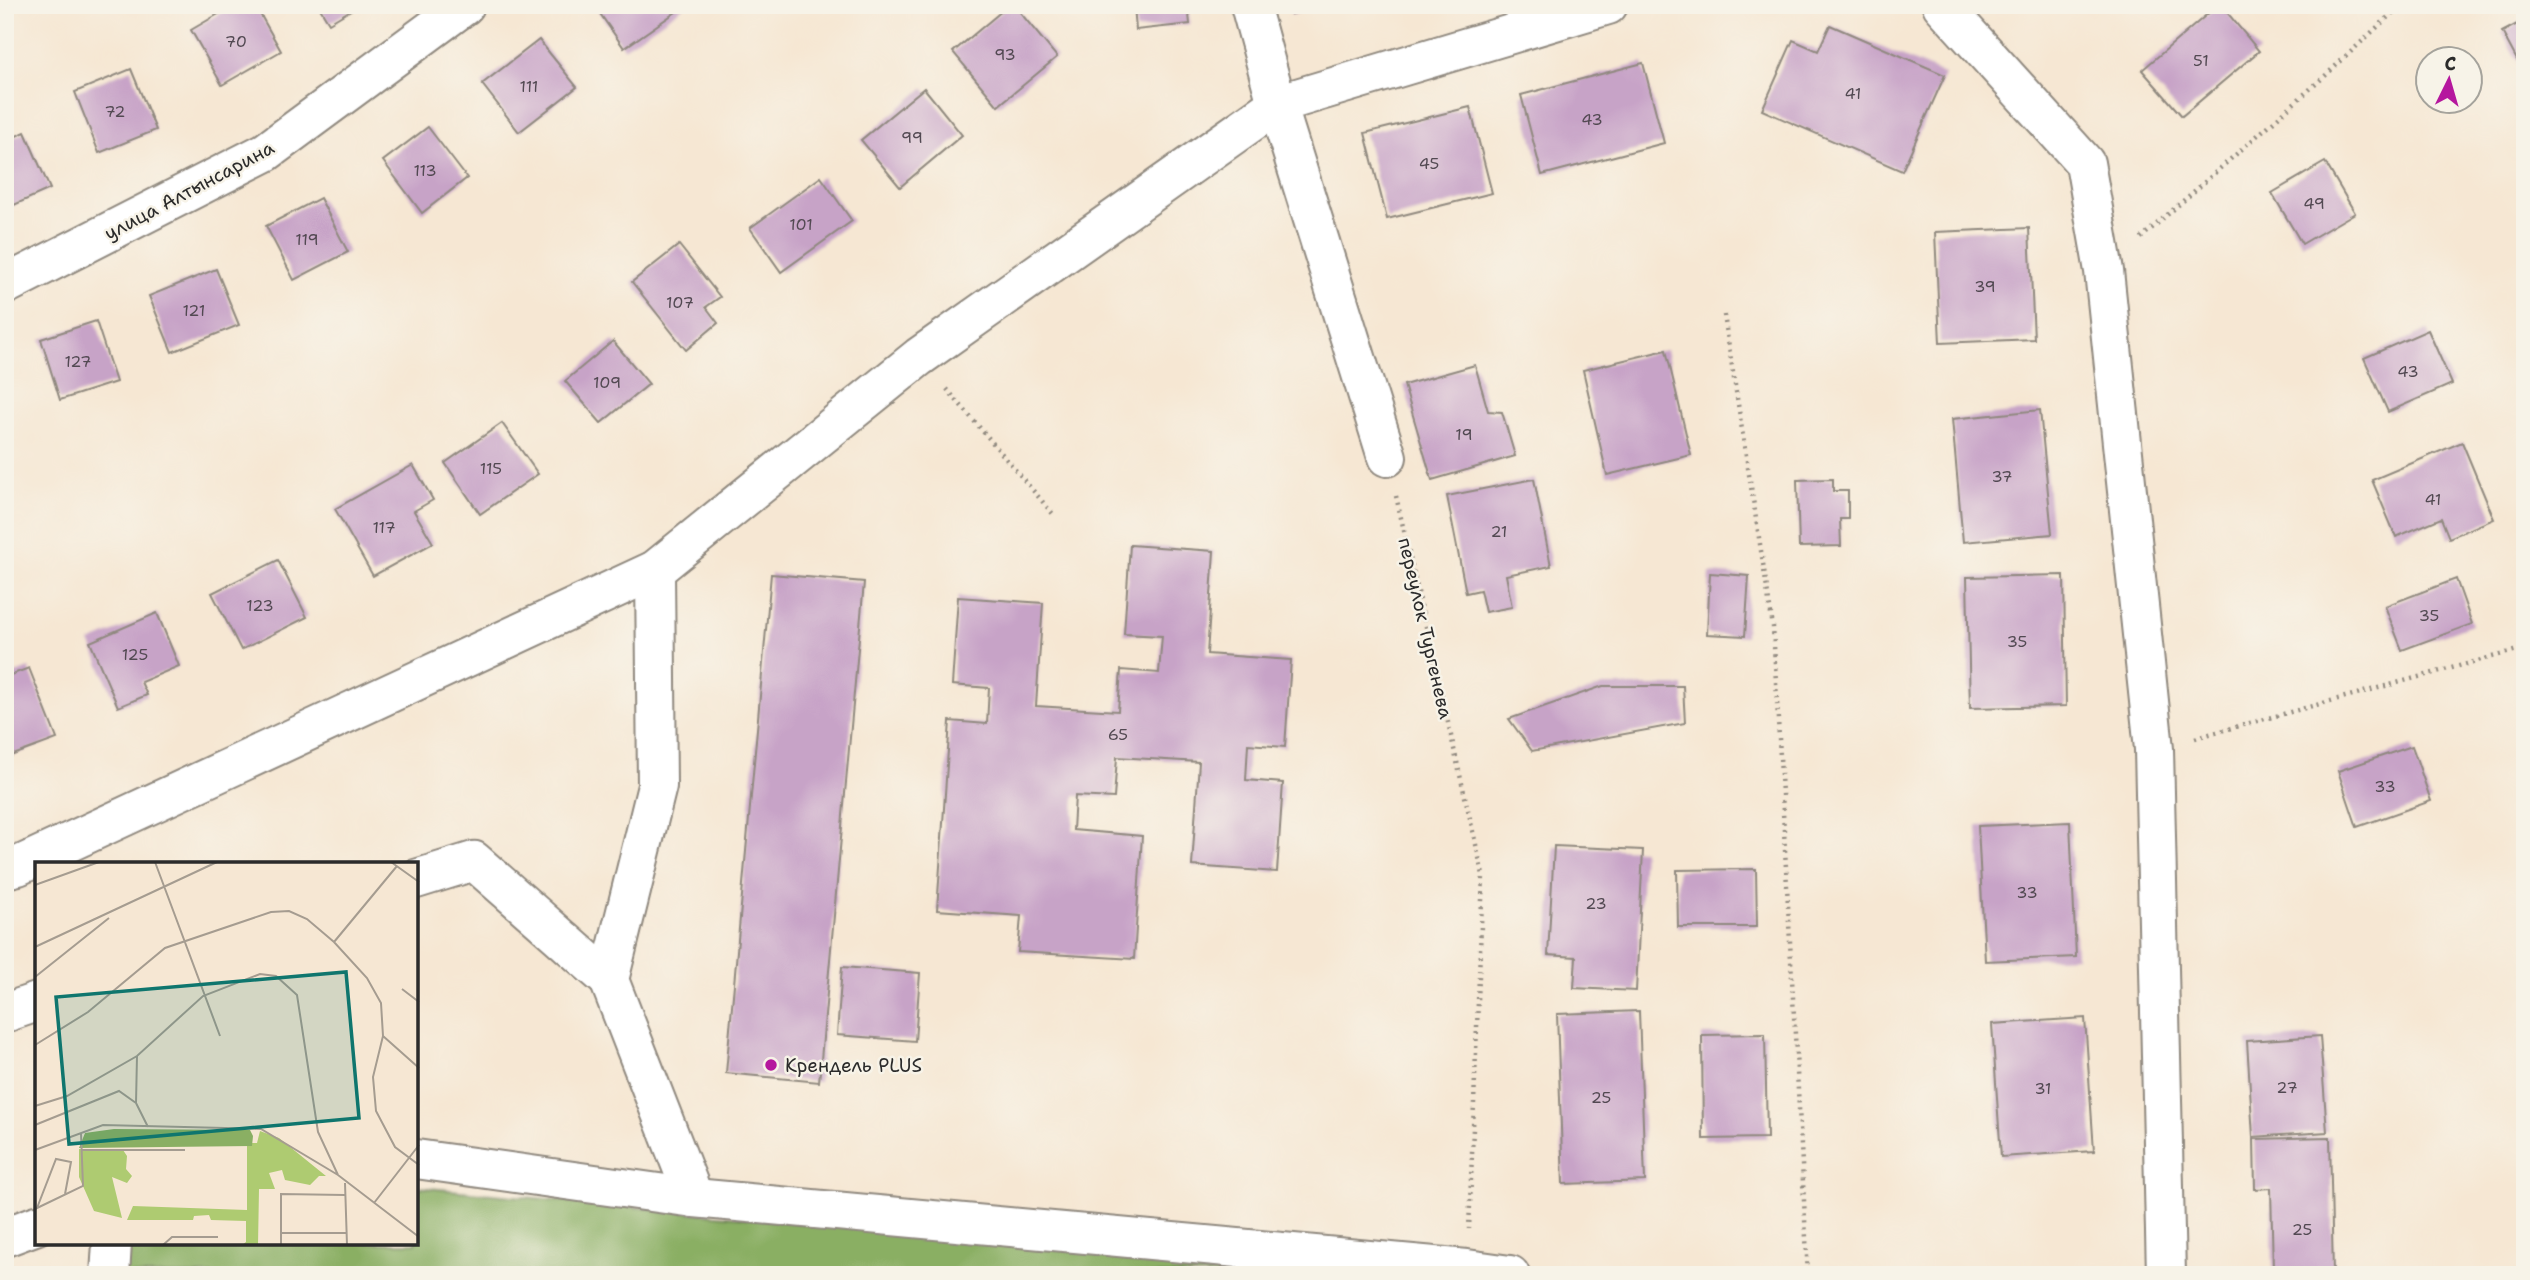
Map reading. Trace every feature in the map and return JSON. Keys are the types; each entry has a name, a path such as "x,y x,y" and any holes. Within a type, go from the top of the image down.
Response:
{"lane":[{"name":"улица Алтынсарина","path":"5,285 266,152 465,5"},
{"path":"1250,5 1277,104 1387,457"},
{"path":"5,869 19,866 655,570 919,357 1277,104 1608,5"},
{"path":"1941,5 2085,163 2104,271 2154,749 2166,1275"},
{"path":"609,981 657,786 655,570"},
{"path":"418,878 474,861 609,981 695,1198"},
{"path":"5,1013 35,1003"},
{"path":"418,1159 695,1198 1510,1275"},
{"path":"5,1237 35,1226"},
{"path":"110,1275 112,1245"}],"path":[{"path":"2104,271 2326,75 2401,5"},
{"path":"1724,315 1773,627 1808,1275"},
{"path":"919,357 1053,514"},
{"name":"переулок Тургенева","path":"1387,457 1483,875 1467,1269"},
{"path":"2154,749 2525,648"}],"green space":[{"path":"418,1187 1362,1275 103,1275 129,1245 418,1245"}],"building":[{"path":"234,5 255,5 281,51 222,85 191,30"},
{"path":"318,5 359,5 329,23"},
{"path":"594,5 686,5 624,48"},
{"path":"1009,5 1014,5 1057,57 998,106 953,52"},
{"path":"1134,5 1188,5 1190,24 1136,30"},
{"path":"1289,5 1327,5 1327,6 1291,14"},
{"path":"2221,5 2259,51 2182,116 2142,70"},
{"path":"2525,20 2525,75 2502,32"},
{"path":"1830,25 1945,75 1902,171 1762,110 1793,40 1818,51"},
{"path":"539,40 577,87 519,132 482,84"},
{"path":"1643,63 1664,143 1542,175 1521,95"},
{"path":"131,69 156,130 99,153 75,92"},
{"path":"924,88 962,135 900,187 861,140"},
{"path":"1470,107 1492,193 1387,219 1365,133"},
{"path":"428,127 467,178 422,213 383,161"},
{"path":"25,132 50,189 5,209 5,141"},
{"path":"2325,162 2355,213 2302,244 2272,193"},
{"path":"821,177 852,221 781,272 750,228"},
{"path":"320,198 348,252 294,280 266,226"},
{"path":"2029,228 2034,339 1940,343 1935,232"},
{"path":"679,245 720,297 706,307 718,323 686,350 632,282"},
{"path":"216,269 239,325 172,352 149,296"},
{"path":"96,321 116,382 60,400 41,339"},
{"path":"2428,330 2452,384 2388,412 2364,358"},
{"path":"613,341 649,384 601,423 565,381"},
{"path":"1666,350 1691,455 1607,475 1583,370"},
{"path":"1475,365 1488,411 1502,412 1515,456 1432,480 1404,385"},
{"path":"2040,410 2052,534 1963,542 1952,419"},
{"path":"502,423 538,474 480,514 445,463"},
{"path":"2462,442 2494,519 2449,538 2441,518 2396,537 2372,480"},
{"path":"413,465 433,500 414,511 433,543 373,576 335,509"},
{"path":"1534,479 1551,566 1506,575 1512,607 1485,612 1480,590 1466,593 1447,496"},
{"path":"1833,479 1833,491 1848,491 1848,519 1840,519 1841,546 1799,547 1797,480"},
{"path":"1130,545 1214,551 1207,654 1291,660 1285,747 1248,744 1246,780 1283,783 1277,872 1192,866 1199,762 1117,757 1114,798 1075,796 1073,830 1142,836 1134,959 1018,952 1021,916 937,910 950,721 987,724 989,688 952,685 958,597 1043,603 1036,706 1118,711 1121,670 1159,673 1162,636 1124,634"},
{"path":"278,560 307,617 241,650 212,593"},
{"path":"1710,573 1749,576 1745,636 1707,634"},
{"path":"771,574 864,582 819,1082 726,1073"},
{"path":"2064,575 2066,706 1970,708 1967,577"},
{"path":"2456,579 2472,624 2402,650 2385,606"},
{"path":"157,613 179,666 141,682 147,695 118,707 90,642"},
{"path":"29,668 57,739 5,758 5,677"},
{"path":"1603,686 1683,686 1685,723 1532,751 1509,719"},
{"path":"2412,746 2431,801 2357,827 2338,771"},
{"path":"2070,822 2076,957 1985,961 1978,826"},
{"path":"1554,846 1643,850 1636,991 1574,988 1576,957 1548,955"},
{"path":"1756,869 1757,927 1678,927 1677,870"},
{"path":"842,967 920,973 915,1041 837,1035"},
{"path":"1639,1011 1645,1181 1563,1184 1557,1014"},
{"path":"2085,1018 2094,1151 2001,1157 1992,1024"},
{"path":"1765,1034 1767,1138 1703,1139 1702,1035"},
{"path":"2320,1036 2327,1132 2253,1137 2247,1041"},
{"path":"2330,1137 2333,1275 2245,1275 2244,1270 2273,1270 2271,1188 2255,1189 2254,1139"}],"place":[{"name":"Крендель PLUS","path":"771,1065"}]}
